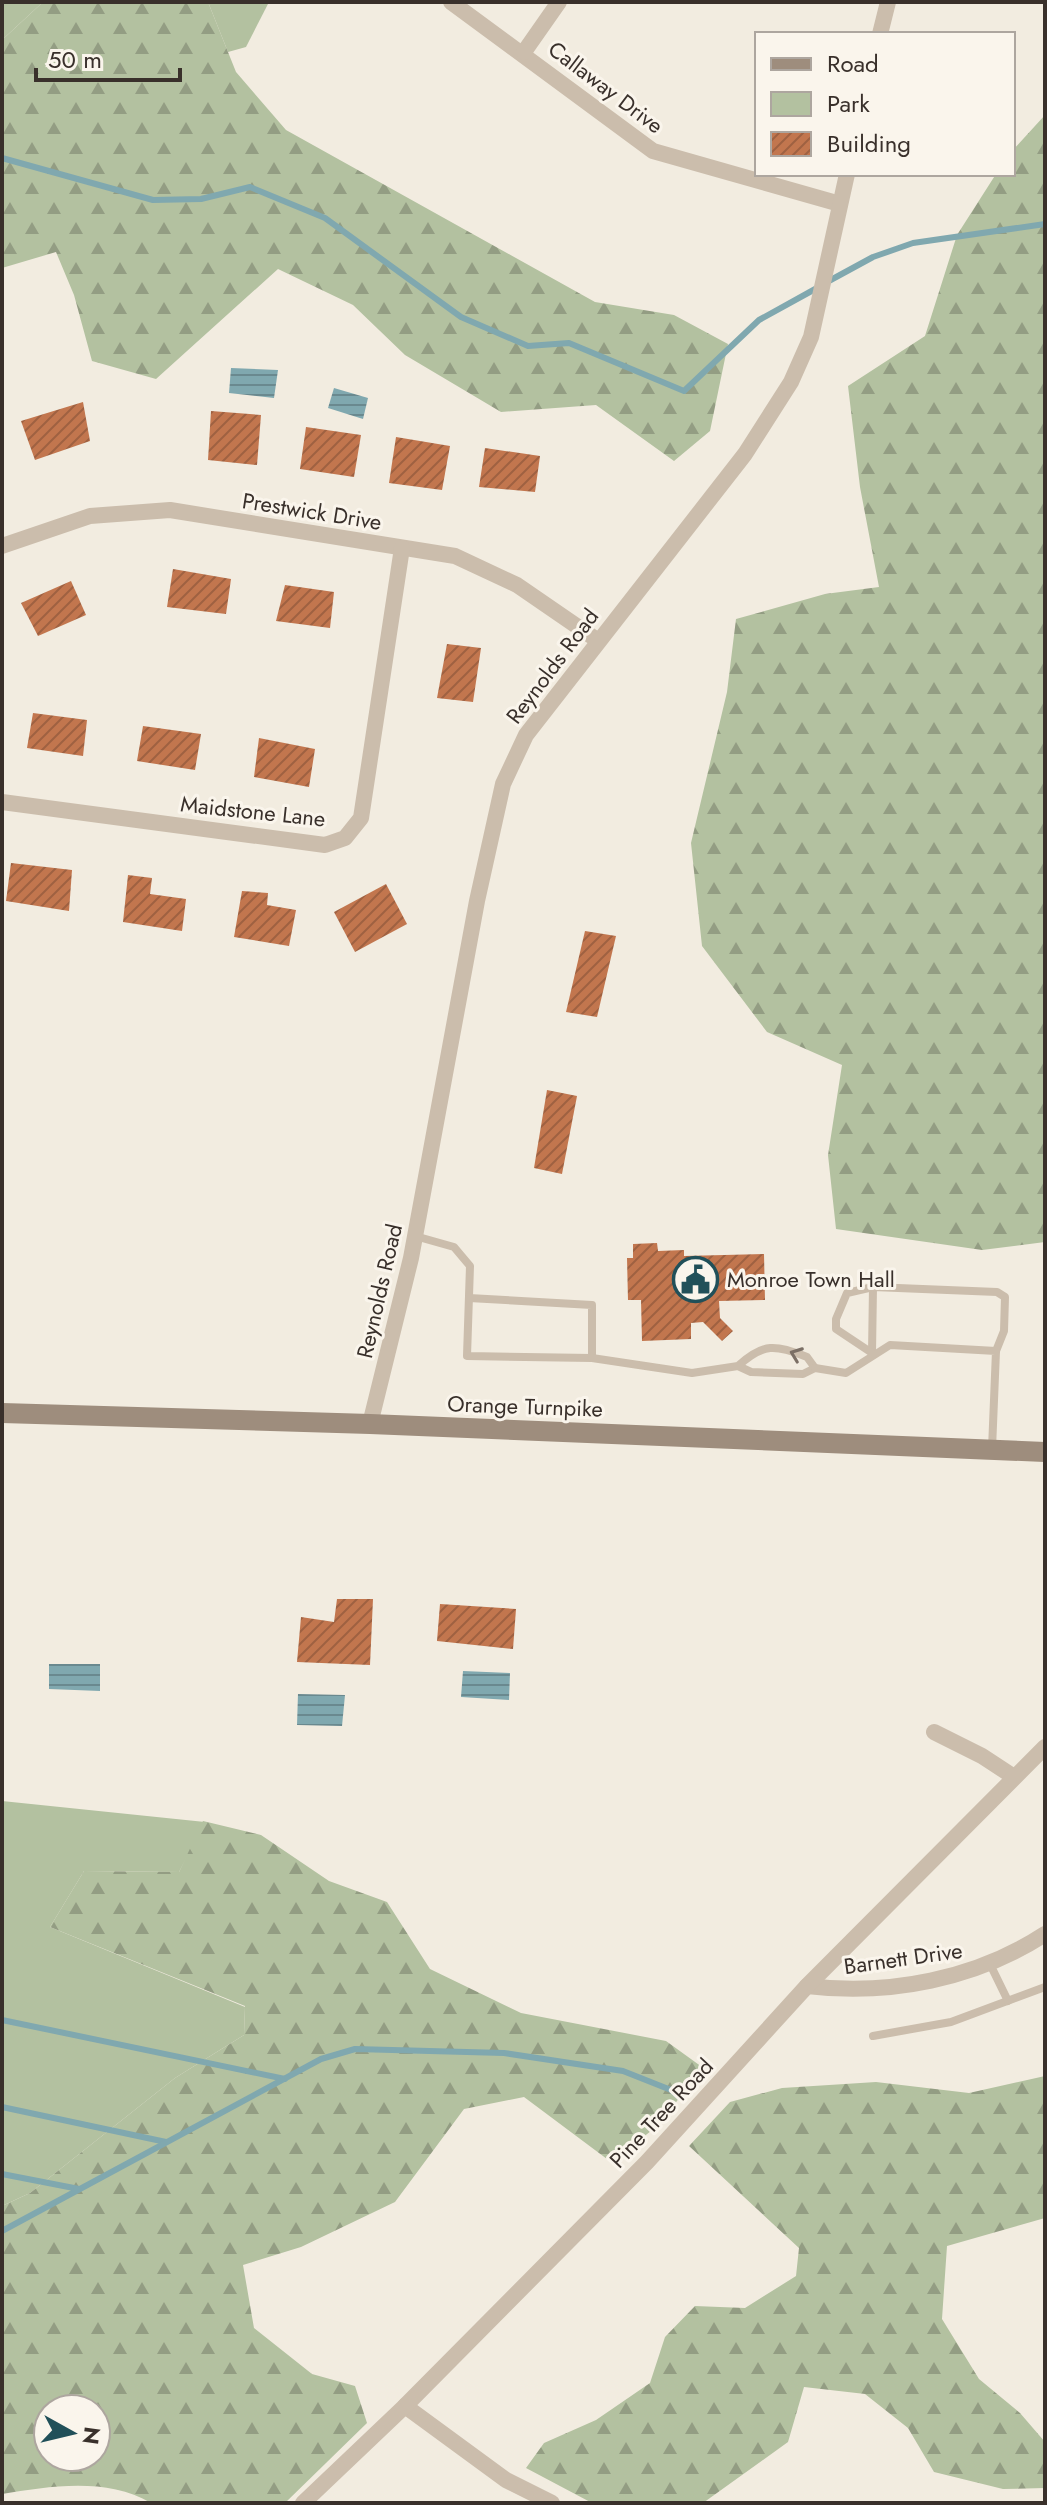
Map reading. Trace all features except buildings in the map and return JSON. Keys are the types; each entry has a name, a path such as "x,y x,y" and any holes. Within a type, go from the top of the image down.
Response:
{"main road":[{"name":"Orange Turnpike","path":"2,1413 370,1424 1045,1452"}],"street":[{"name":"Callaway Drive","path":"451,2 524,52 653,151 840,204"},
{"path":"524,52 559,2"},
{"path":"880,32 888,2"},
{"name":"Reynolds Road","path":"370,1424 415,1236 477,901 503,784 526,735 745,454 791,382 811,337 847,176"},
{"name":"Prestwick Drive","path":"2,546 90,516 170,510 455,556 517,585 597,640"},
{"name":"Maidstone Lane","path":"2,802 325,845 345,838 361,818 402,548"},
{"path":"934,1732 982,1756 1014,1777"},
{"name":"Pine Tree Road","path":"303,2503 405,2406 647,2162 807,1986 1045,1747"},
{"name":"Barnett Drive","path":"807,1986 850,1991 957,1976 1045,1934"},
{"path":"405,2406 506,2480 552,2503"}],"lane":[{"path":"415,1236 454,1247 470,1266 467,1356 592,1358 692,1373 738,1366 756,1350 769,1347 807,1357 815,1368"},
{"path":"872,1353 873,1287"},
{"path":"872,1353 836,1329 836,1319 847,1293 873,1287 997,1292 1005,1297 1004,1331 996,1351 992,1449"},
{"path":"469,1298 592,1305 592,1358"},
{"path":"738,1366 751,1372 803,1374 815,1368 846,1373 872,1353 890,1345 996,1351"},
{"path":"989,1963 1008,2001"},
{"path":"873,2036 951,2022 1045,1987"}],"green space":[{"path":"2,2 43,2 2,40"},
{"path":"43,2 208,2 236,72 286,130 595,302 674,315 728,344 710,431 674,461 596,405 501,412 405,355 353,305 278,269 156,379 92,361 74,295 56,252 2,268 2,40"},
{"path":"208,2 269,2 246,47 228,52"},
{"path":"1045,115 1045,1242 982,1250 836,1229 828,1155 842,1065 767,1032 702,946 691,843 727,692 736,619 825,594 879,587 860,487 848,386 925,336 957,235 995,176 1015,176 1015,148"},
{"path":"2,1801 205,1822 179,1872 84,1871 50,1927 245,2007 244,2035 175,2078 30,2193 2,2206"},
{"path":"203,1821 261,1835 329,1881 387,1902 430,1969 521,2013 666,2041 702,2067 660,2124 611,2162 524,2097 464,2109 395,2202 301,2247 243,2265 254,2328 312,2374 355,2386 367,2423 285,2503 151,2503 116,2490 78,2486 2,2494 2,2206 30,2193 175,2078 244,2035 245,2006 50,1927 84,1871 179,1872"},
{"path":"1045,2076 1045,2218 947,2246 942,2319 979,2379 1020,2413 1045,2442 1045,2488 1003,2489 934,2472 908,2428 865,2394 804,2387 788,2442 703,2503 592,2503 526,2468 544,2443 596,2420 650,2383 665,2337 695,2306 745,2308 796,2276 799,2248 689,2146 730,2102 782,2088 876,2082 969,2093"}],"water":[{"path":"231,368 278,370 274,398 229,393"},
{"path":"334,388 368,398 363,419 328,408"},
{"path":"49,1664 100,1664 100,1691 49,1689"},
{"path":"463,1671 510,1673 509,1700 461,1697"},
{"path":"298,1694 345,1695 342,1726 297,1725"}],"waterway":[{"path":"2,158 153,200 201,199 250,187 325,218 461,317 528,346 569,343 684,391 759,320 817,288"},
{"path":"827,282 873,257 913,243 1045,224"},
{"path":"2,2020 285,2079"},
{"path":"2,2231 321,2059 355,2049 504,2053 623,2071 671,2090 683,2100"},
{"path":"2,2107 166,2142"},
{"path":"2,2174 79,2189"}],"place":[{"name":"Monroe Town Hall","path":"696,1279"}]}
